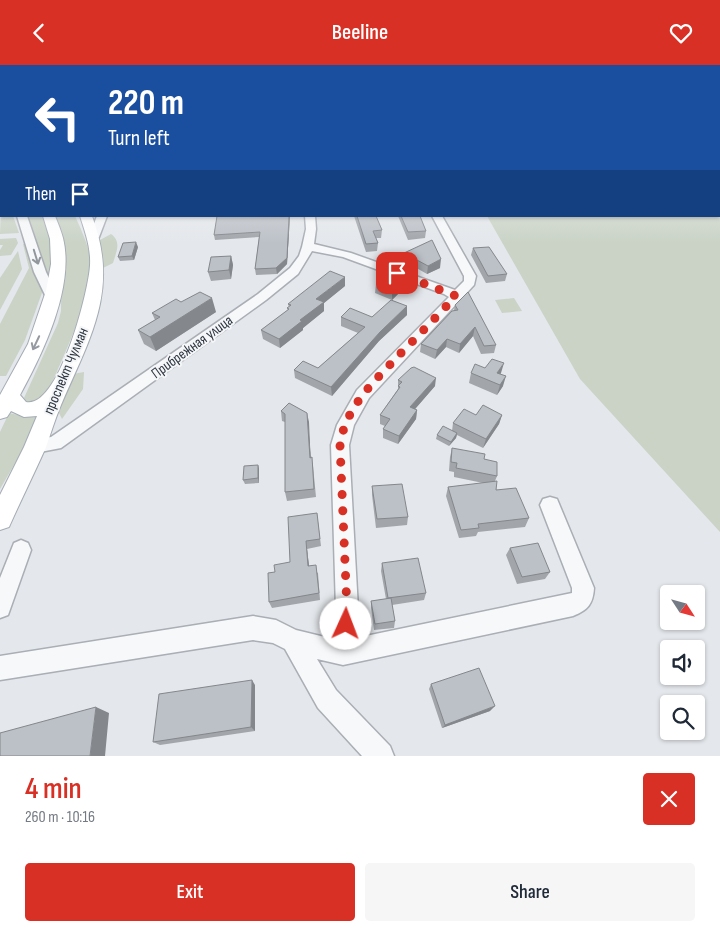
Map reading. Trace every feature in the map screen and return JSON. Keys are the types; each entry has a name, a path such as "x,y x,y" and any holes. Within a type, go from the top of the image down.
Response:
{"main road":[{"path":"49,217 56,235 59,255 52,297 44,324 5,404 23,410 38,408 54,398"},
{"name":"проспект Чулман","path":"0,519 35,446 84,331 92,307 97,274 94,237 86,217"}],"street":[{"path":"22,217 40,272 52,297"},
{"path":"94,237 102,217"},
{"name":"Прибрежная улица","path":"35,446 55,443 255,301 294,271 305,256 308,247 311,229 310,217"},
{"path":"343,653 347,609 340,445 342,431 349,414 363,394 470,282 470,276 439,217"},
{"path":"308,247 348,255 456,296"},
{"path":"0,668 253,628 276,632 293,641 343,653 573,605 582,599 583,587 550,505"},
{"path":"0,607 21,550"},
{"path":"293,641 327,699 380,756"}],"shaded area":[{"path":"1,217 13,217 19,233 0,234"},
{"path":"26,217 43,217 53,246 50,277 45,270"},
{"path":"55,217 75,217 89,252 88,285 77,324 47,395 43,399 27,403 24,398 58,323 61,311 62,236"},
{"path":"488,217 720,217 720,532 580,379"},
{"path":"111,234 116,240 117,251 113,263 103,268 100,240"},
{"path":"16,238 18,243 11,255 0,256 0,250 3,245 0,245 0,239"},
{"path":"26,243 35,274 43,290 25,340 6,376 0,376 0,324 29,268 23,244"},
{"path":"18,251 22,269 0,310 0,278"},
{"path":"514,298 522,311 502,313 495,300"},
{"path":"84,372 83,389 62,419 58,411 73,374"},
{"path":"9,413 23,416 40,413 25,446 0,489 0,432"}],"building":[{"path":"217,217 289,217 287,258 276,268 255,269 260,232 214,235"},
{"path":"357,217 376,217 382,230 373,231 378,243 366,244"},
{"path":"401,217 420,217 426,231 408,232"},
{"path":"432,240 441,259 428,266 404,253"},
{"path":"136,242 132,256 118,257 123,243"},
{"path":"489,247 507,274 488,276 473,248"},
{"path":"231,256 229,270 208,272 211,257"},
{"path":"330,271 345,277 316,299 324,302 300,320 302,321 279,339 261,330 289,309 287,308 291,305 288,304"},
{"path":"387,273 404,280 392,290 376,284"},
{"path":"200,292 212,298 150,337 138,330 160,317 152,313 176,299 181,302"},
{"path":"468,292 496,345 484,346 475,327 460,344 447,339 437,350 421,344 452,311 458,310 455,305"},
{"path":"391,300 407,306 380,332 331,387 294,370 303,361 318,368 365,327 341,317 350,308 372,317"},
{"path":"492,359 504,363 497,373 506,376 500,385 471,373 475,364 485,368"},
{"path":"414,367 436,378 410,407 417,410 399,436 383,429 390,419 380,415 400,387 398,386 402,382 398,380"},
{"path":"289,403 307,413 314,489 285,492 285,414 281,411"},
{"path":"483,405 502,415 486,439 453,423 464,409 476,415"},
{"path":"443,426 457,433 451,442 437,435"},
{"path":"452,448 485,454 484,459 497,462 497,476 456,468 457,463 451,462"},
{"path":"258,465 258,478 243,480 244,466"},
{"path":"497,481 496,490 516,488 529,518 478,524 479,528 461,530 448,487"},
{"path":"402,484 408,517 377,519 372,486"},
{"path":"317,513 320,539 306,541 308,566 316,565 319,593 269,602 268,573 275,572 274,565 290,562 288,517"},
{"path":"538,543 550,572 522,577 510,548"},
{"path":"418,558 426,593 388,598 382,563"},
{"path":"391,598 395,621 375,624 371,601"},
{"path":"479,668 495,706 445,725 431,684"},
{"path":"252,680 251,727 153,742 159,694"},
{"path":"96,707 90,756 0,756 0,733"}],"route":[{"path":"346,624 347,609 340,445 342,431 349,414 363,394 456,296 448,291 397,273"}]}
